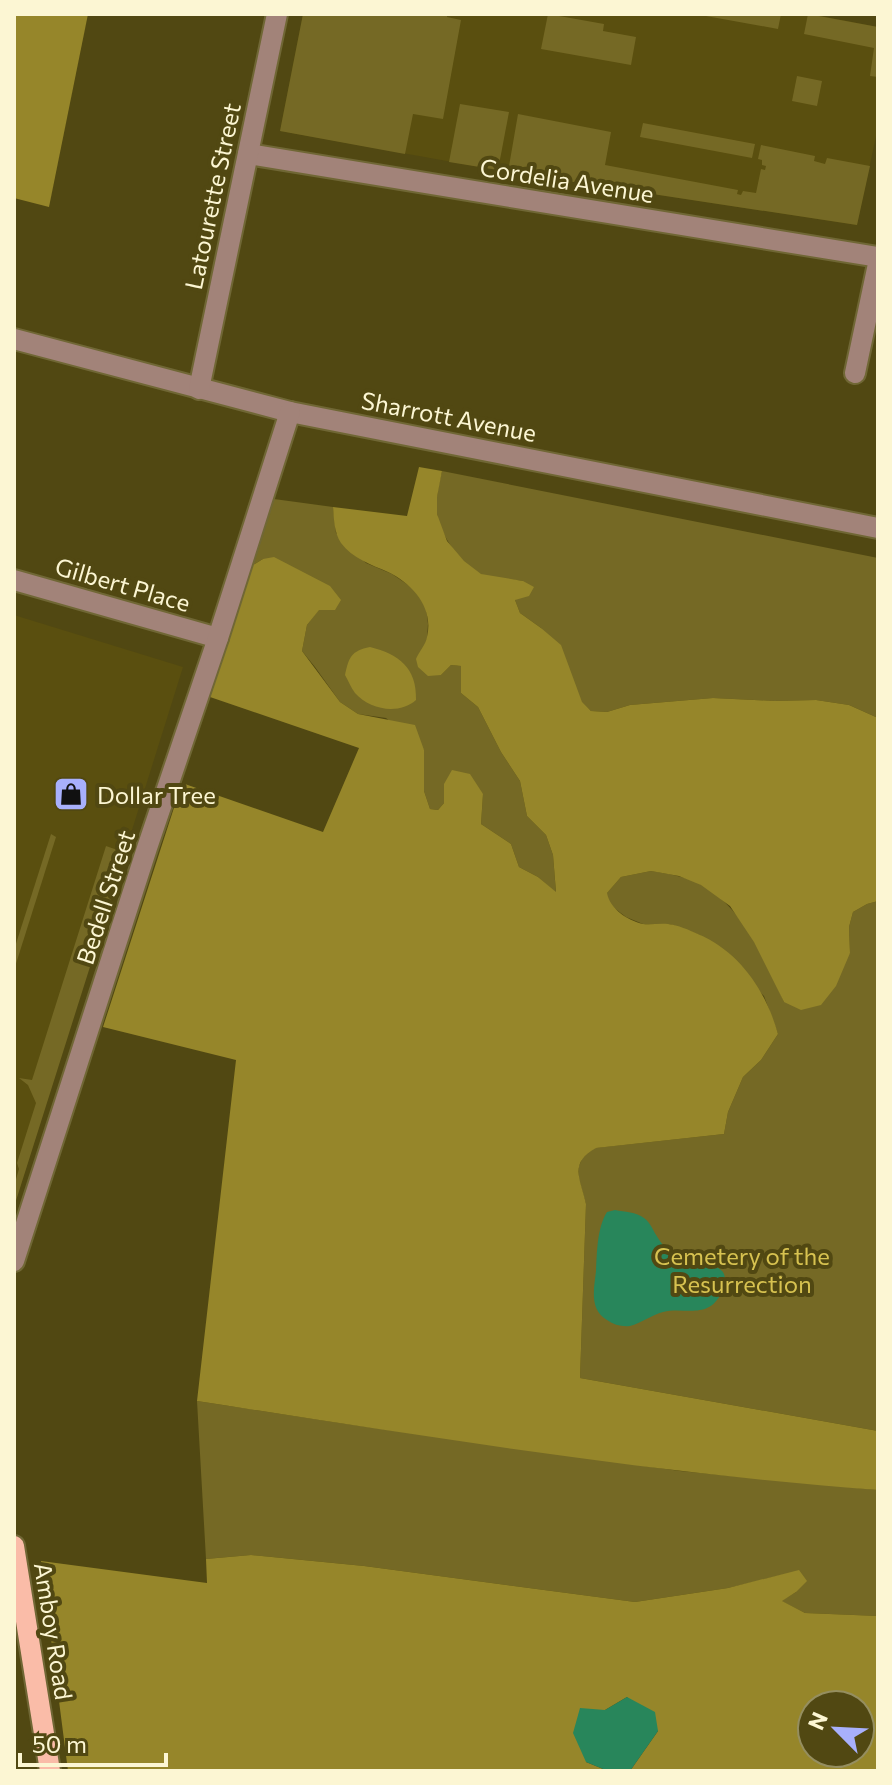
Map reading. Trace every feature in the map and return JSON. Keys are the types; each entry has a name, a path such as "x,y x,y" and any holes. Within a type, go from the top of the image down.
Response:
{"main road":[{"name":"Amboy Road","path":"14,1546 50,1771"}],"street":[{"name":"Latourette Street","path":"199,389 277,14"},
{"name":"Cordelia Avenue","path":"248,154 878,257"},
{"path":"855,373 878,264"},
{"name":"Sharrott Avenue","path":"14,339 290,412 878,528"},
{"name":"Bedell Street","path":"14,1261 290,412"},
{"name":"Gilbert Place","path":"14,580 218,638"}],"shaded area":[{"path":"14,14 88,14 49,207 14,198"},
{"path":"303,14 811,14 878,27 878,127 857,225 508,172 280,131"},
{"path":"419,467 442,471 437,514 447,541 464,561 481,574 523,581 534,587 529,596 515,600 520,613 561,645 582,702 591,711 607,712 630,705 713,698 816,700 849,705 878,718 878,901 853,912 849,927 850,953 836,986 821,1005 801,1010 784,1002 754,942 730,906 701,885 679,876 651,871 621,877 607,893 615,909 631,920 680,927 727,951 758,988 778,1034 761,1060 743,1077 728,1112 724,1134 596,1148 582,1160 579,1173 586,1204 580,1378 878,1431 878,1490 622,1464 197,1401 236,1060 103,1027 182,783 323,832 359,748 210,697 253,565 274,557 330,586 341,600 335,610 319,610 307,625 302,651 340,702 358,714 415,725 424,750 424,791 430,809 438,810 444,803 444,784 452,770 470,774 483,794 481,824 511,844 519,867 556,892 553,855 546,835 527,816 520,781 478,707 461,693 461,666 451,665 441,675 428,676 418,667 416,659 426,640 428,626 420,598 397,577 351,553 337,534 333,507 407,516"},
{"path":"14,615 183,667 14,1207"},
{"path":"370,647 398,658 404,664 413,679 416,700 393,709 376,707 355,693 345,675 348,664 355,653"},
{"path":"615,1210 644,1218 663,1245 681,1260 721,1270 725,1276 724,1283 716,1301 710,1307 695,1311 663,1312 630,1326 615,1324 601,1315 594,1298 598,1240 607,1212"},
{"path":"251,1555 364,1566 635,1602 728,1588 799,1570 807,1581 782,1601 805,1613 878,1616 878,1771 630,1771 658,1731 627,1697 605,1710 586,1762 608,1771 68,1771 41,1561 207,1583 206,1559"},
{"path":"627,1697 655,1712 658,1731 630,1771 608,1771 586,1762 573,1733 580,1708 605,1710"}],"green space":[{"path":"303,14 447,14 447,17 461,20 443,119 413,114 405,154 280,131"},
{"path":"548,14 604,24 603,31 636,37 631,65 541,49"},
{"path":"695,14 781,14 778,29"},
{"path":"808,14 878,27 878,77 870,76 874,48 804,34"},
{"path":"797,76 822,81 817,106 792,101"},
{"path":"460,104 509,112 498,170 449,162"},
{"path":"518,114 611,132 605,165 738,190 737,194 741,195 743,191 756,193 761,169 765,170 766,166 758,159 761,145 815,156 814,161 825,164 827,158 870,166 857,225 508,172"},
{"path":"643,123 755,144 752,158 640,137"},
{"path":"442,471 878,558 878,718 849,705 816,700 713,698 630,705 607,712 591,711 582,703 541,628 520,613 515,600 523,581 480,574 465,563 447,540 437,509"},
{"path":"274,499 333,507 336,533 366,563 392,574 414,589 426,607 427,638 441,675 451,665 461,666 461,693 478,707 520,781 527,816 546,835 553,855 556,893 538,877 519,867 511,844 481,824 483,794 444,784 444,803 438,810 430,809 424,791 424,750 386,718 358,714 340,702 302,651 307,625 319,609 263,559 253,565"},
{"path":"51,834 56,837 14,970 14,950"},
{"path":"106,846 126,853 14,1207 14,1186 19,1169 17,1163 36,1103 28,1085 19,1078 32,1080"},
{"name":"Cemetery of the Resurrection","path":"651,871 694,881 729,906 751,936 784,1002 850,953 849,927 853,912 878,901 878,1431 580,1378 586,1204 579,1180 579,1166 584,1154 595,1148 724,1134 728,1112 743,1077 761,1060 778,1034 764,996 700,935 670,924 643,924 626,917 609,904 606,894 621,877"},
{"path":"197,1401 680,1471 878,1490 878,1616 805,1613 781,1601 796,1592 799,1571 728,1588 635,1602 364,1566 251,1555 206,1559"}],"place":[{"name":"Dollar Tree","path":"71,794"}]}
